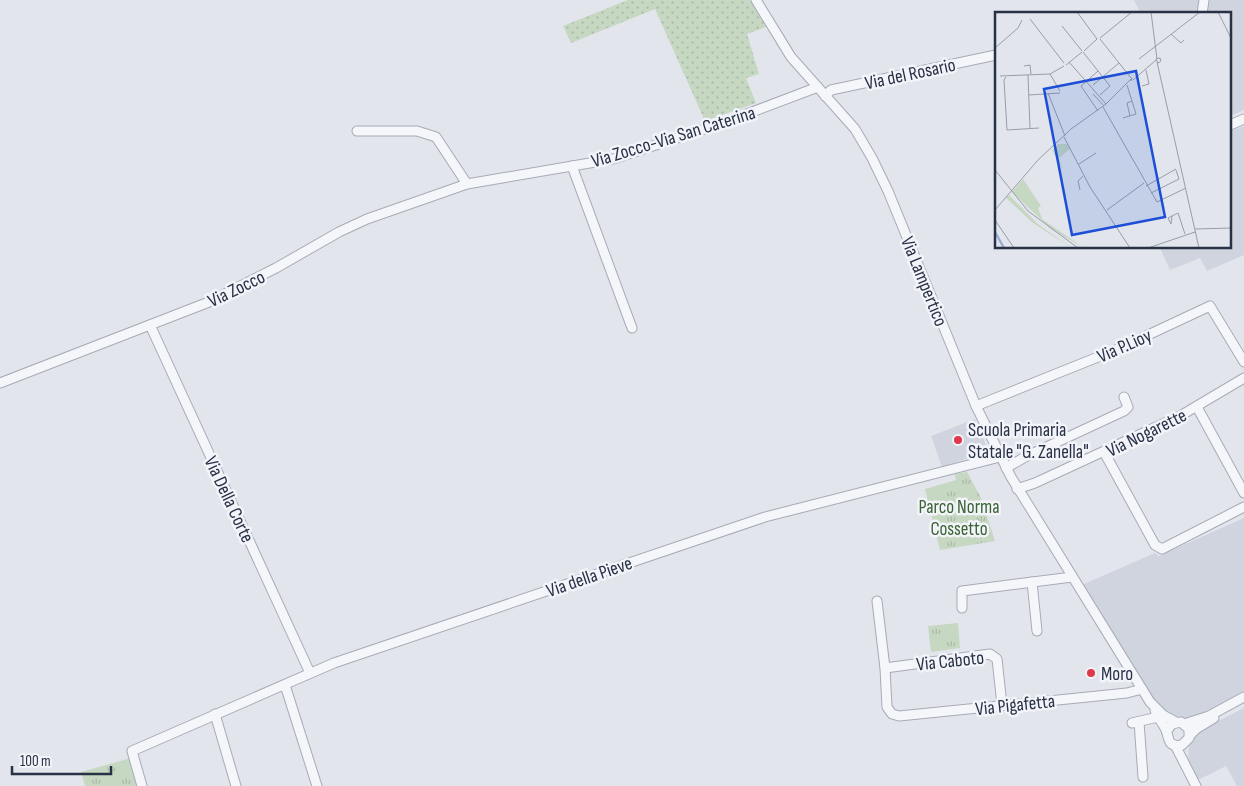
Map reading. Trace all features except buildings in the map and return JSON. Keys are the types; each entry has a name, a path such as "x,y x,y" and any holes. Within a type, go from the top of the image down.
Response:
{"street":[{"name":"Via Lampertico","path":"756,0 791,57 855,129 872,158 888,191 976,406 1000,457 1017,489 1154,708 1167,731 1168,738 1175,745 1196,786"},
{"name":"Via del Rosario","path":"825,96 831,90 995,55"},
{"name":"Via Zocco-Via San Caterina","path":"467,184 613,159 723,123 818,87"},
{"path":"1232,124 1244,119"},
{"path":"358,132 417,131 436,137 467,184"},
{"path":"572,166 632,328"},
{"name":"Via Zocco","path":"0,383 208,302 367,219 467,184"},
{"name":"Via P.Lioy","path":"976,406 1118,348 1210,306 1244,362"},
{"name":"Via Della Corte","path":"150,325 310,673"},
{"name":"Via Nogarette","path":"1017,489 1035,484 1174,420 1244,378"},
{"path":"1006,468 1027,456 1124,411 1128,407 1124,397"},
{"path":"1197,407 1244,492"},
{"path":"1104,452 1155,545 1162,549 1244,508"},
{"name":"Via della Pieve","path":"142,786 132,751 334,662 764,517 1000,457"},
{"path":"962,608 962,591 1072,577"},
{"path":"1032,582 1038,631"},
{"path":"877,601 885,668"},
{"name":"Via Caboto","path":"885,668 990,654 997,659 1002,705"},
{"name":"Via Pigafetta","path":"885,668 887,707 892,714 900,716 1126,693 1142,689"},
{"path":"285,685 317,786"},
{"path":"1167,731 1169,726 1209,716 1244,697"},
{"path":"1175,745 1182,745 1196,729 1244,703"},
{"name":"Via Lampertico","path":"1154,708 1189,728 1188,739 1184,749 1186,768"},
{"path":"215,714 236,786"},
{"path":"1142,777 1136,722 1158,717"}],"shaded area":[{"path":"1134,0 1244,0 1244,110 1232,115 1232,12 1140,12"},
{"path":"1244,126 1244,255 1207,271 1200,258 1170,270 1160,249 1232,249 1232,130"},
{"name":"Scuola Primaria Statale \"G. Zanella\"","path":"975,419 986,445 981,454 942,467 931,436"},
{"path":"1244,518 1244,691 1209,711 1187,719 1168,715 1156,705 1082,585 1155,553 1159,556"},
{"path":"1244,708 1244,786 1237,786 1226,766 1198,780 1188,759 1189,747 1193,740 1198,733"}],"green space":[{"path":"628,0 750,0 766,27 747,34 759,74 746,78 756,103 705,121 655,9 571,43 563,26"},
{"name":"Parco Norma Cossetto","path":"967,472 981,498 995,541 940,550 925,489 956,480 955,474"},
{"path":"958,623 960,648 931,652 928,626"},
{"path":"131,758 139,786 85,786 81,772"}],"place":[{"name":"Scuola Primaria Statale \"G. Zanella\"","path":"958,440"},
{"name":"Moro","path":"1091,673"}]}
